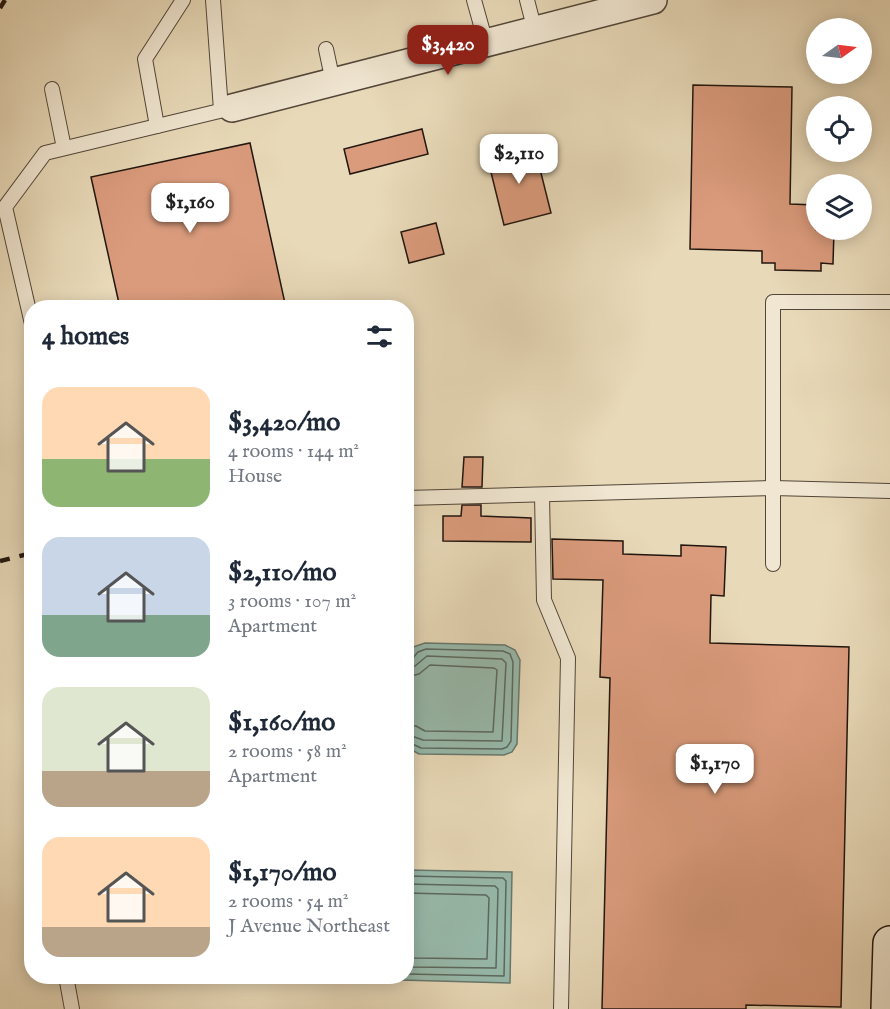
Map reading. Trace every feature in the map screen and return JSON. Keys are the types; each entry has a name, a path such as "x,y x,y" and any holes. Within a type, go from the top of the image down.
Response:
{"street":[{"path":"226,109 535,31 617,5 653,0"},
{"path":"888,1009 890,943"}],"lane":[{"path":"157,126 145,59 183,0"},
{"path":"26,300 5,207 45,153 226,109 213,0"},
{"path":"474,0 486,43"},
{"path":"527,0 535,31"},
{"path":"326,49 333,82"},
{"path":"52,89 64,148"},
{"path":"773,564 773,302 890,302"},
{"path":"414,498 774,488 890,491"},
{"path":"542,495 544,600 567,658 561,1009"},
{"path":"67,984 72,1009"}],"water":[{"path":"425,643 505,645 515,650 520,660 517,744 512,752 504,755 419,754 414,751 414,647"},
{"path":"414,870 512,872 510,983 414,980"}],"building":[{"path":"693,85 792,87 790,204 806,205 806,240 834,240 833,264 821,263 821,271 775,270 775,263 762,263 762,251 690,249"},
{"path":"422,129 428,154 350,174 344,149"},
{"path":"250,143 284,300 118,300 91,177"},
{"path":"534,145 551,213 504,225 487,156"},
{"path":"436,223 444,254 409,263 401,232"},
{"path":"464,457 483,457 482,487 462,487"},
{"path":"462,505 481,505 481,516 531,518 531,542 443,541 443,516 461,516"},
{"path":"552,539 623,541 623,554 681,556 681,545 726,547 724,596 711,595 710,643 849,647 841,1007 746,1005 746,1009 602,1009 610,678 600,677 603,580 553,579"}],"railway":[{"path":"0,8 5,0"},
{"path":"0,561 24,555"}]}
